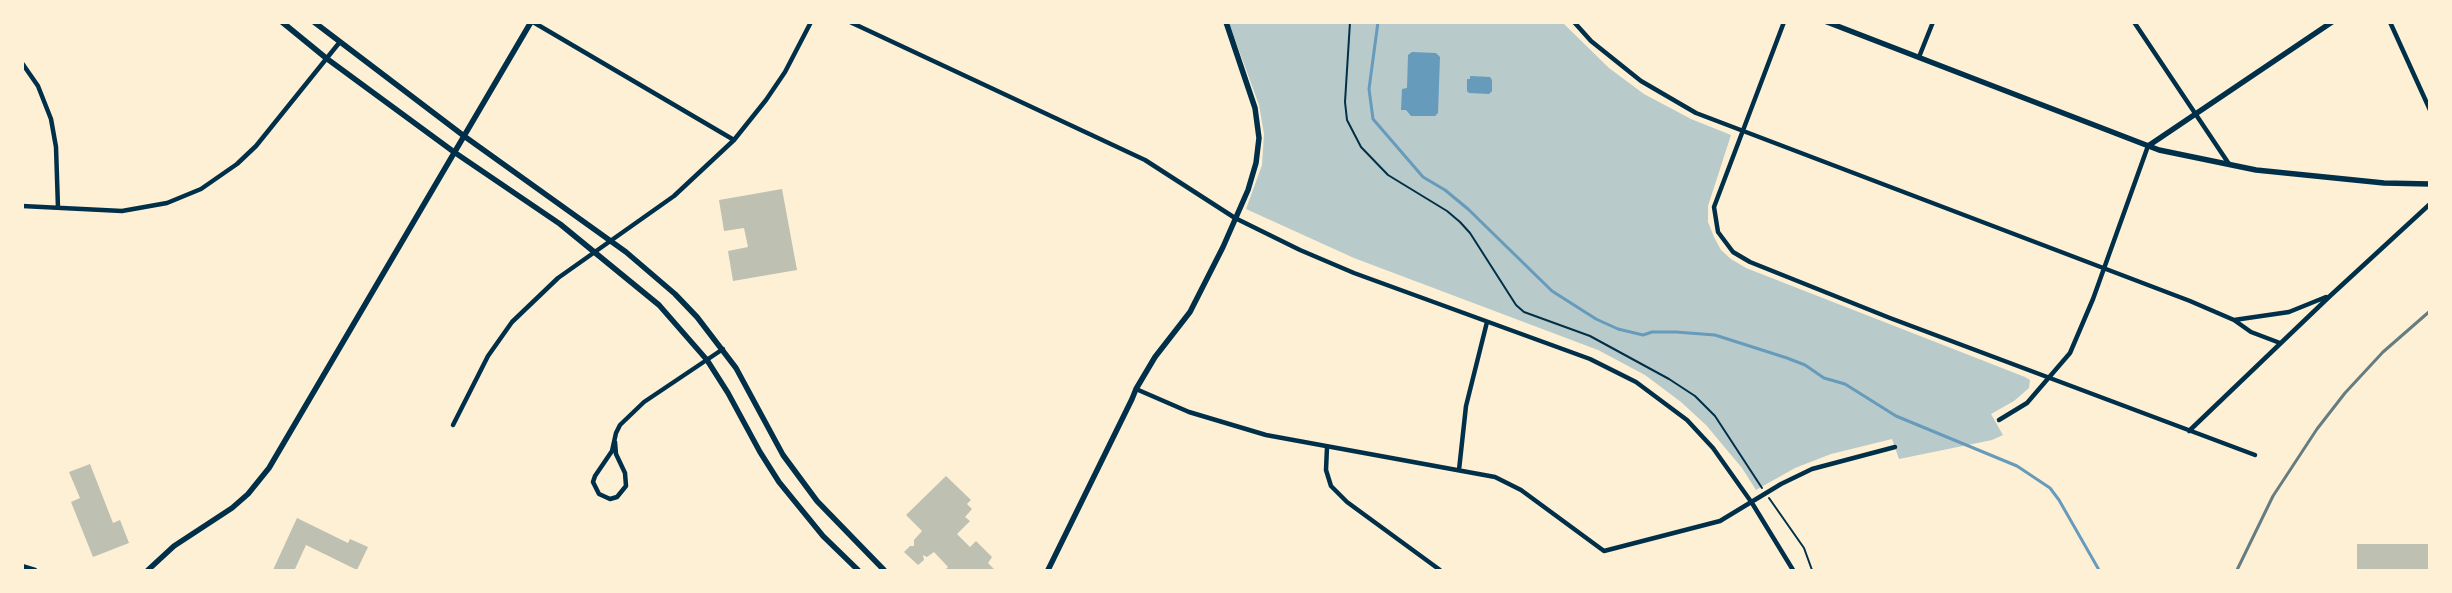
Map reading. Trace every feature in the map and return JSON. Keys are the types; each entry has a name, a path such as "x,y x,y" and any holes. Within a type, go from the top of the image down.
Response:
{"street":[{"path":"282,22 326,58 454,152 531,202 659,305 707,360 779,482 823,536 858,570"},
{"path":"314,22 339,43 464,136 626,252 676,294 723,349 746,384 783,454 817,501 884,570"},
{"path":"148,570 174,546 232,508 248,494 270,468 532,22 734,140"},
{"path":"453,425 488,356 512,322 558,278 596,253 674,196 734,140 781,79 811,22"},
{"path":"850,22 1145,160 1235,218 1354,273 1590,359 1650,391 1701,434 1723,460 1793,570"},
{"path":"1048,570 1136,389 1155,357 1190,312 1223,247 1248,190 1256,163 1259,138 1254,108 1226,22"},
{"path":"1574,22 1591,41 1653,90 1696,113 2104,270 2190,301 2234,320 2251,332 2280,343"},
{"path":"1784,22 1714,207 1718,232 1725,244 1742,259 2049,379 2256,455"},
{"path":"1827,22 2148,146 2256,170 2384,182 2430,184"},
{"path":"1919,57 1933,22"},
{"path":"2134,22 2228,164"},
{"path":"1999,420 2027,403 2070,352 2104,270 2148,146 2332,22"},
{"path":"2390,22 2430,110"},
{"path":"22,206 122,211 167,203 201,189 237,164 256,146 339,43"},
{"path":"22,63 38,86 51,119 56,147 58,208"},
{"path":"2189,431 2280,343 2430,204"},
{"path":"2234,320 2289,312 2330,296"},
{"path":"1459,470 1466,406 1487,322"},
{"path":"615,442 616,454 625,473 626,486 617,497 610,499 600,494 594,482 595,476 612,451 620,425 631,412 723,349"},
{"path":"1136,389 1222,424 1266,435 1485,474 1513,486 1604,551 1720,521 1812,469 1895,447"},
{"path":"1327,447 1326,470 1331,486 1347,502 1440,570"},
{"path":"22,566 36,570"}],"path":[{"path":"1350,22 1345,102 1347,120 1361,147 1388,175 1447,211 1460,222 1470,233 1516,304 1524,312 1590,336 1669,379 1695,396 1714,416 1791,528 1804,548 1812,570"}],"shaded area":[{"path":"1229,23 1563,23 1609,68 1644,94 1691,119 1731,135 1708,206 1708,222 1721,250 1731,259 1746,268 2025,377 2030,380 2029,388 2014,401 1991,414 2003,435 1992,440 1899,459 1892,439 1831,454 1795,468 1756,490 1742,468 1706,425 1681,402 1645,375 1598,350 1354,258 1246,209 1262,165 1264,134 1259,105"}],"water":[{"path":"1412,52 1436,53 1440,57 1438,113 1435,116 1411,116 1406,110 1401,110 1402,89 1407,88 1408,55"},
{"path":"1470,76 1490,77 1492,80 1492,91 1489,94 1469,93 1467,91 1467,79 1470,79"}],"building":[{"path":"782,189 797,270 733,281 728,251 748,247 744,228 724,231 719,200"},
{"path":"90,464 113,523 120,520 129,543 93,557 71,502 80,498 69,472"},
{"path":"946,476 971,500 967,504 972,509 965,517 970,521 957,534 970,547 976,541 992,557 988,563 994,569 945,570 948,567 934,552 927,557 923,555 924,560 918,565 904,552 910,546 914,546 914,540 922,531 906,515"},
{"path":"297,518 348,543 350,539 368,547 357,570 306,545 295,569 300,570 273,570"},
{"path":"2357,544 2430,544 2430,570 2357,570"}],"waterway":[{"path":"1378,22 1369,89 1373,119 1423,177 1445,190 1468,209 1552,291 1596,319 1618,329 1643,335 1652,332 1715,335 1787,358 1805,365 1824,378 1845,384 1896,416 2017,466 2050,488 2059,500 2099,570"}],"railway":[{"path":"2237,570 2273,496 2317,429 2345,393 2383,352 2430,311"}]}
